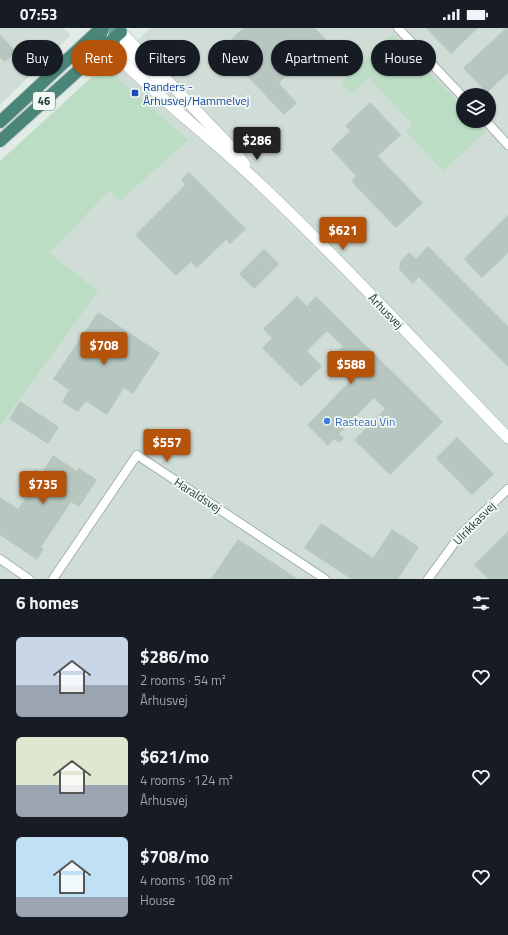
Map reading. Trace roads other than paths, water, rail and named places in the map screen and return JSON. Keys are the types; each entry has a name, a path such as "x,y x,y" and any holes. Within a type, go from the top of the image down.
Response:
{"highway":[{"name":"46","path":"0,122 106,33"},
{"name":"46","path":"0,140 106,33"},
{"path":"0,140 81,76"}],"main road":[{"name":"Århusvej","path":"106,33 202,116 234,150 262,186"},
{"name":"Århusvej","path":"127,65 262,186 407,332 508,438"}],"street":[{"path":"398,28 456,90"},
{"path":"492,128 508,145"},
{"name":"Haraldsvej","path":"53,579 137,455 325,579"},
{"name":"Ulrikkasvej","path":"428,579 461,534 508,489"},
{"path":"0,559 29,579"}],"place":[{"name":"Randers - Århusvej/Hammelvej","path":"135,93"},
{"name":"Rasteau Vin","path":"327,421"}]}
